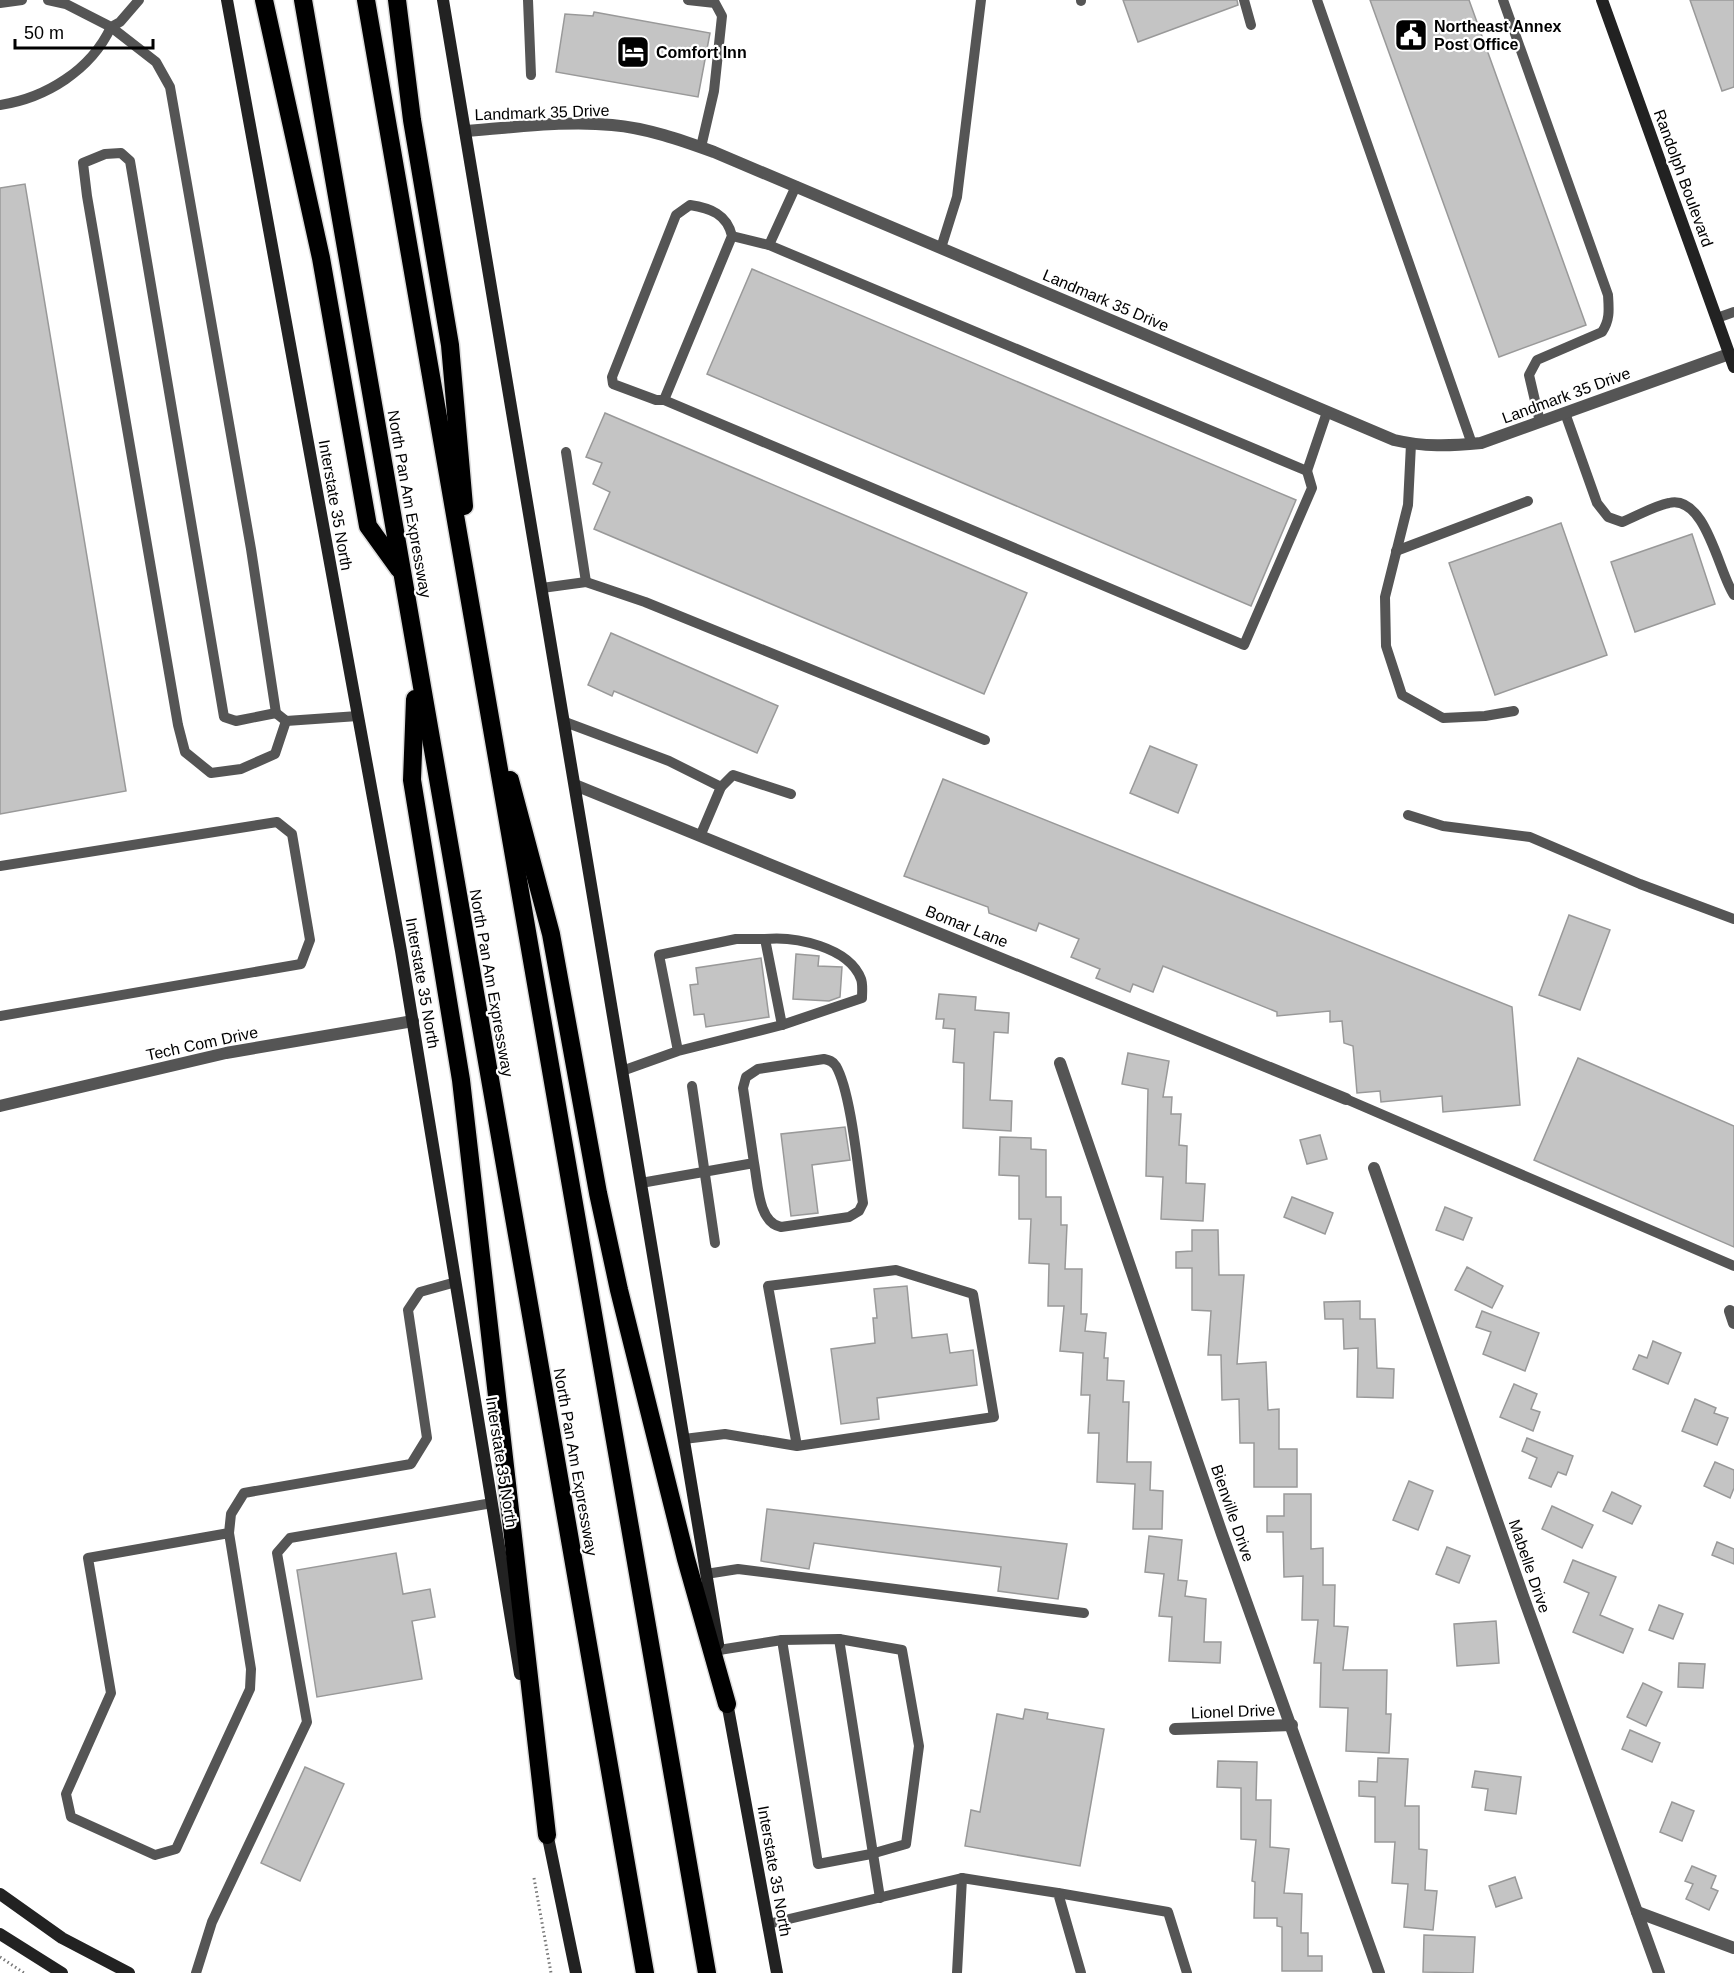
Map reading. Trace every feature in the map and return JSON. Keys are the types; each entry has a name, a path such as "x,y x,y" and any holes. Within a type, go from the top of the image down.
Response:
{"highway":[{"path":"264,0 321,258 368,526 401,572"},
{"name":"North Pan Am Expressway","path":"303,0 645,1973"},
{"path":"366,0 707,1973"},
{"path":"397,0 412,120 450,345 475,630"},
{"path":"416,661 412,780 461,1080 547,1835"},
{"path":"480,665 551,933 596,1182 619,1290 686,1559 728,1704"}],"main road":[{"name":"Interstate 35 North","path":"227,0 412,1022 547,1835 576,1973"},
{"name":"Interstate 35 North","path":"443,0 728,1704 777,1973"},
{"name":"Randolph Boulevard","path":"1602,0 1734,367"},
{"path":"0,1894 62,1938 129,1973"},
{"path":"0,1934 62,1973"}],"street":[{"name":"Landmark 35 Drive","path":"465,131 543,125 609,124 674,137 796,186 1394,440 1411,444 1446,447 1472,444 1729,354"},
{"name":"Bomar Lane","path":"575,785 701,834 1346,1099"},
{"name":"Tech Com Drive","path":"0,1106 226,1053 412,1022"},
{"name":"Bienville Drive","path":"1060,1063 1222,1534 1379,1973"},
{"name":"Mabelle Drive","path":"1374,1168 1523,1596 1659,1973"},
{"name":"Lionel Drive","path":"1174,1729 1292,1725"},
{"path":"1637,1912 1734,1948"}],"lane":[{"path":"0,3 22,0"},
{"path":"48,0 66,4 111,27 156,62 170,87 251,549 276,713 286,721 358,716"},
{"path":"0,105 36,97 75,72 103,44 111,27 120,22 139,0"},
{"path":"528,0 531,75"},
{"path":"688,0 715,3 722,16 714,91 701,147"},
{"path":"941,248 957,197 981,0"},
{"path":"1244,0 1251,25"},
{"path":"1317,0 1472,444"},
{"path":"1503,0 1608,296 1610,311 1607,324 1602,332 1537,360 1531,368 1530,375 1540,422"},
{"path":"276,713 236,721 224,717 130,161 121,153 105,154 83,163 87,196 176,713 185,752 211,773 241,770 275,754 286,721"},
{"path":"769,245 796,186"},
{"path":"664,400 732,236 729,224 711,208 690,205 676,215 612,376 613,384 656,400 664,400 1245,645 1312,488 1307,471 1327,412"},
{"path":"732,236 769,245 1307,471"},
{"path":"1717,318 1734,312"},
{"path":"1565,413 1597,503 1608,517 1622,522 1671,502 1688,506 1702,521 1734,595"},
{"path":"1411,444 1408,505 1384,597 1386,646 1402,695 1443,717 1485,716 1514,711"},
{"path":"566,452 586,582"},
{"path":"1396,551 1528,501"},
{"path":"542,588 586,582 645,602 985,740"},
{"path":"564,722 669,761 721,787"},
{"path":"701,834 721,787 733,775 791,794"},
{"path":"1408,815 1443,825 1530,837 1640,884 1734,919"},
{"path":"0,866 277,822 292,834 310,940 301,964 0,1016"},
{"path":"622,1071 678,1051 782,1025 862,998 861,979 845,959 820,946 785,937 736,939 659,955 678,1051"},
{"path":"765,939 782,1025"},
{"path":"824,1059 832,1061 837,1067 847,1103 863,1203 859,1211 849,1217 781,1227 774,1226 766,1220 754,1163 742,1088 746,1077 758,1069 824,1059"},
{"path":"692,1086 715,1243"},
{"path":"1346,1099 1734,1266"},
{"path":"641,1183 754,1163"},
{"path":"684,1439 725,1434 796,1446 994,1417 973,1294 896,1270 768,1286 796,1446"},
{"path":"229,1533 88,1558 111,1693 66,1794 71,1817 156,1855 176,1849 250,1689 251,1669 229,1533 231,1514 244,1493 411,1464 427,1438 408,1310 420,1292 456,1282"},
{"path":"196,1973 212,1922 307,1722 277,1553 290,1538 492,1503"},
{"path":"706,1574 738,1569 1084,1612"},
{"path":"719,1650 782,1640 839,1639 902,1650 919,1746 906,1844 871,1854 818,1864 782,1640"},
{"path":"839,1639 871,1854 880,1898"},
{"path":"768,1924 962,1878 1168,1912 1188,1973"},
{"path":"957,1973 962,1878"},
{"path":"1058,1893 1081,1973"}],"path":[{"path":"534,1878 551,1973"},
{"path":"0,1957 24,1973"}],"building":[{"path":"1123,0 1237,0 1238,5 1138,42"},
{"path":"1370,0 1469,0 1586,325 1499,357"},
{"path":"1690,0 1734,0 1734,87 1722,91"},
{"name":"Comfort Inn","path":"594,12 710,33 698,97 556,72 565,14 593,16"},
{"path":"25,184 126,791 0,814 0,188"},
{"path":"752,269 1296,500 1251,606 707,374"},
{"path":"605,413 1027,593 984,694 594,529 610,492 593,484 602,463 586,457"},
{"path":"1561,523 1607,655 1495,695 1449,563"},
{"path":"1692,534 1715,604 1635,632 1611,562"},
{"path":"611,633 778,706 757,753 614,691 612,696 588,685"},
{"path":"1150,746 1197,765 1178,813 1130,793"},
{"path":"943,779 1512,1007 1520,1105 1443,1112 1442,1096 1381,1102 1380,1091 1357,1093 1353,1046 1344,1043 1342,1021 1330,1022 1330,1011 1277,1016 1277,1012 1163,966 1153,992 1133,984 1130,992 1096,978 1100,969 1071,957 1079,939 1039,923 1036,931 989,913 988,907 904,876"},
{"path":"1569,915 1610,930 1580,1010 1539,995"},
{"path":"796,954 819,956 818,966 842,967 840,997 829,1001 793,999"},
{"path":"761,958 769,1017 706,1027 704,1014 694,1015 690,985 698,984 696,968"},
{"path":"939,994 976,997 975,1010 1009,1013 1008,1033 994,1032 990,1100 1012,1101 1011,1131 963,1128 964,1063 953,1062 955,1029 943,1028 944,1019 936,1019"},
{"path":"1128,1053 1169,1061 1163,1097 1172,1097 1171,1114 1181,1114 1179,1145 1187,1146 1186,1183 1205,1184 1203,1221 1161,1219 1163,1177 1146,1176 1148,1089 1122,1084"},
{"path":"1578,1058 1734,1126 1734,1247 1534,1160"},
{"path":"845,1127 850,1160 812,1165 818,1213 791,1216 781,1134"},
{"path":"1320,1135 1327,1159 1307,1164 1300,1140"},
{"path":"1000,1137 1031,1138 1031,1149 1046,1150 1046,1197 1061,1197 1061,1225 1067,1225 1065,1269 1082,1269 1081,1314 1087,1314 1085,1331 1106,1333 1104,1358 1108,1358 1107,1380 1124,1381 1123,1402 1129,1402 1127,1462 1151,1462 1150,1490 1163,1491 1162,1529 1133,1529 1135,1484 1097,1482 1099,1433 1088,1433 1090,1395 1081,1395 1083,1353 1060,1351 1064,1306 1048,1306 1049,1264 1029,1263 1031,1219 1019,1219 1019,1176 999,1175"},
{"path":"1292,1197 1333,1213 1325,1234 1284,1217"},
{"path":"1445,1207 1472,1218 1463,1240 1436,1230"},
{"path":"1192,1230 1218,1230 1219,1275 1244,1275 1237,1364 1266,1362 1268,1410 1279,1409 1279,1449 1297,1449 1297,1487 1254,1487 1254,1443 1240,1443 1239,1399 1222,1400 1221,1355 1208,1355 1211,1311 1192,1310 1192,1268 1176,1268 1176,1252 1192,1251"},
{"path":"1467,1267 1503,1286 1492,1308 1455,1290"},
{"path":"907,1286 912,1338 947,1334 950,1353 973,1350 977,1385 877,1398 879,1419 841,1424 831,1349 875,1343 873,1318 877,1318 874,1289"},
{"path":"1360,1301 1360,1319 1375,1319 1377,1368 1394,1369 1393,1398 1357,1397 1358,1348 1344,1349 1343,1319 1325,1319 1324,1302"},
{"path":"1482,1311 1539,1333 1525,1371 1483,1354 1491,1332 1476,1327"},
{"path":"1653,1341 1681,1353 1668,1384 1633,1369 1639,1355 1647,1358"},
{"path":"1514,1384 1537,1394 1531,1409 1540,1412 1533,1431 1500,1417"},
{"path":"1695,1399 1716,1408 1714,1413 1728,1418 1717,1445 1682,1431"},
{"path":"1527,1438 1573,1456 1566,1475 1558,1472 1551,1487 1529,1478 1537,1458 1522,1451"},
{"path":"1715,1462 1734,1470 1734,1488 1730,1498 1704,1486"},
{"path":"1409,1481 1433,1491 1418,1530 1393,1520"},
{"path":"1612,1492 1641,1506 1632,1524 1603,1511"},
{"path":"1284,1494 1311,1494 1311,1549 1323,1548 1323,1585 1335,1585 1334,1626 1348,1627 1343,1670 1387,1670 1386,1714 1391,1714 1389,1753 1346,1751 1348,1708 1320,1707 1321,1663 1314,1663 1318,1620 1302,1620 1303,1576 1284,1577 1283,1532 1267,1532 1267,1516 1284,1516"},
{"path":"1552,1506 1593,1525 1582,1548 1542,1529"},
{"path":"767,1509 1067,1544 1058,1599 998,1591 1001,1567 814,1543 809,1569 761,1561"},
{"path":"1149,1536 1182,1540 1178,1580 1187,1581 1185,1596 1206,1599 1204,1642 1221,1642 1220,1663 1169,1661 1172,1617 1159,1616 1164,1574 1145,1572"},
{"path":"1717,1542 1734,1549 1734,1564 1712,1555"},
{"path":"1447,1547 1470,1556 1459,1583 1436,1574"},
{"path":"396,1553 403,1594 430,1589 435,1617 412,1621 422,1679 317,1697 297,1570"},
{"path":"1573,1560 1616,1577 1600,1615 1633,1629 1623,1653 1573,1632 1589,1593 1564,1582"},
{"path":"1659,1605 1683,1614 1673,1639 1649,1630"},
{"path":"1496,1621 1499,1663 1457,1666 1454,1624"},
{"path":"1679,1663 1705,1664 1703,1688 1678,1687"},
{"path":"1643,1683 1662,1692 1646,1726 1627,1717"},
{"path":"1025,1709 1048,1713 1047,1719 1104,1729 1080,1866 965,1846 971,1810 980,1812 997,1714 1023,1719"},
{"path":"1630,1730 1660,1743 1652,1762 1622,1749"},
{"path":"1378,1758 1408,1759 1405,1806 1419,1806 1419,1849 1427,1850 1425,1890 1437,1891 1433,1930 1404,1927 1408,1884 1392,1883 1395,1842 1375,1842 1375,1797 1359,1796 1359,1781 1377,1782"},
{"path":"1218,1761 1257,1762 1256,1800 1271,1800 1270,1847 1289,1849 1284,1893 1302,1894 1301,1933 1308,1933 1308,1956 1322,1956 1322,1971 1282,1971 1282,1927 1277,1926 1277,1918 1254,1918 1255,1882 1252,1881 1256,1840 1241,1839 1241,1788 1217,1787"},
{"path":"305,1767 344,1784 300,1881 261,1863"},
{"path":"1475,1771 1521,1777 1516,1814 1485,1810 1488,1789 1472,1787"},
{"path":"1672,1802 1694,1811 1682,1841 1660,1832"},
{"path":"1692,1866 1716,1876 1711,1888 1718,1891 1709,1910 1686,1899 1693,1884 1685,1881"},
{"path":"1515,1877 1522,1898 1496,1907 1489,1886"},
{"path":"1424,1935 1475,1937 1473,1973 1423,1972"}],"place":[{"name":"Northeast Annex Post Office","path":"1411,35"},
{"name":"Comfort Inn","path":"633,52"}]}
